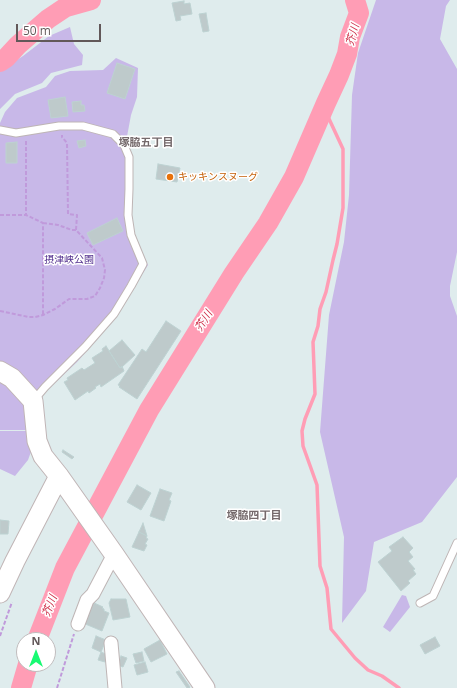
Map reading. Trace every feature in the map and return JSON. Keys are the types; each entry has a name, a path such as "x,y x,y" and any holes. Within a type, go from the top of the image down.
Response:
{"street":[{"path":"0,371 12,378 33,402 38,447 43,456 112,552 205,688"},
{"path":"0,593 49,495 58,490 63,483"},
{"path":"78,624 88,600 93,594 112,552"},
{"path":"111,643 115,688"}],"lane":[{"path":"0,130 16,133 62,126 83,126 113,134 124,145 129,157 128,215 131,235 143,264 114,314 85,347 45,387 33,402"},
{"path":"420,603 433,596 457,543"}],"path":[{"path":"62,126 62,137 67,143 68,214 77,215 76,230"},
{"path":"26,215 27,132"},
{"path":"0,215 26,215 43,223 58,224 72,230 76,230 102,258 105,270 100,288 95,296 86,299 69,299 55,309 35,317 0,311"},
{"path":"43,223 43,315"},
{"path":"57,688 78,624"}],"green space":[{"path":"376,0 450,0 446,6 440,39 457,69 457,252 450,286 450,296 457,316 457,477 422,522 374,542 366,591 342,623 344,537 320,432 329,315 344,242 349,195 352,95 358,53"},
{"path":"70,27 74,44 83,55 82,65 51,73 42,83 15,94 0,109 0,71 49,36"},
{"name":"摂津峡公園","path":"116,58 138,68 137,97 131,115 126,142 132,155 131,210 133,228 138,247 148,265 113,321 77,362 45,392 30,409 31,430 0,430 0,123 5,112 17,98 46,87 55,76 70,71 103,70"},
{"path":"0,431 31,431 32,449 28,460 15,476 0,469"},
{"path":"402,595 406,596 410,607 390,632 383,627"}],"building":[{"path":"184,1 184,4 190,3 192,14 180,16 181,20 176,21 172,3"},
{"path":"206,13 209,31 203,32 199,14"},
{"path":"117,63 135,69 125,99 107,93"},
{"path":"65,97 68,116 51,118 48,100"},
{"path":"81,101 81,105 84,105 85,111 73,112 72,102"},
{"path":"85,140 86,146 79,148 77,141"},
{"path":"17,142 17,163 6,163 6,143"},
{"path":"158,164 180,168 177,182 156,179"},
{"path":"117,218 123,231 93,245 87,233"},
{"path":"166,321 181,331 137,399 118,385 142,349 146,352"},
{"path":"122,340 135,355 120,368 109,351"},
{"path":"106,346 120,368 122,366 124,371 101,387 100,384 89,393 88,391 75,400 64,382 68,380 67,378 82,368 84,370 95,363 92,358 103,351 102,349"},
{"path":"63,450 74,457 72,459 62,452"},
{"path":"137,485 151,493 141,510 127,502"},
{"path":"160,489 172,493 169,500 171,501 164,521 150,516"},
{"path":"0,520 9,521 8,534 0,534"},
{"path":"143,523 147,536 139,532"},
{"path":"139,532 147,536 146,538 148,539 145,544 147,545 144,551 132,547"},
{"path":"403,537 413,548 409,552 413,557 408,561 415,569 413,570 416,574 408,581 410,583 401,591 378,562 392,551 389,547"},
{"path":"111,599 126,599 130,617 113,620 109,603"},
{"path":"92,602 103,607 102,608 104,611 109,613 102,631 83,623"},
{"path":"96,636 106,640 101,652 92,648"},
{"path":"435,637 440,646 425,654 420,645"},
{"path":"160,640 167,654 151,662 144,649"},
{"path":"101,652 108,655 105,662 98,660"},
{"path":"142,652 144,661 136,663 133,654"},
{"path":"121,656 127,658 123,667 118,665"},
{"path":"145,662 148,672 137,675 134,665"},
{"path":"179,671 190,687 189,688 187,688 176,672"}],"waterway":[{"name":"芥川","path":"0,62 48,19 66,7 91,0"},
{"name":"芥川","path":"40,632 65,568 149,410 234,273 268,223 294,177 347,54 350,37 359,13 355,0"},
{"path":"324,108 343,149 343,208 337,244 313,342 315,394 302,431 303,446 317,485 320,566 327,588 331,629 355,658 368,670 382,676 399,688"},
{"name":"芥川","path":"21,688 26,672"}],"place":[{"name":"キッキンスヌーグ","path":"170,177"}],"district":[{"name":"塚脇五丁目","path":"146,143"},
{"name":"塚脇四丁目","path":"254,516"}]}
